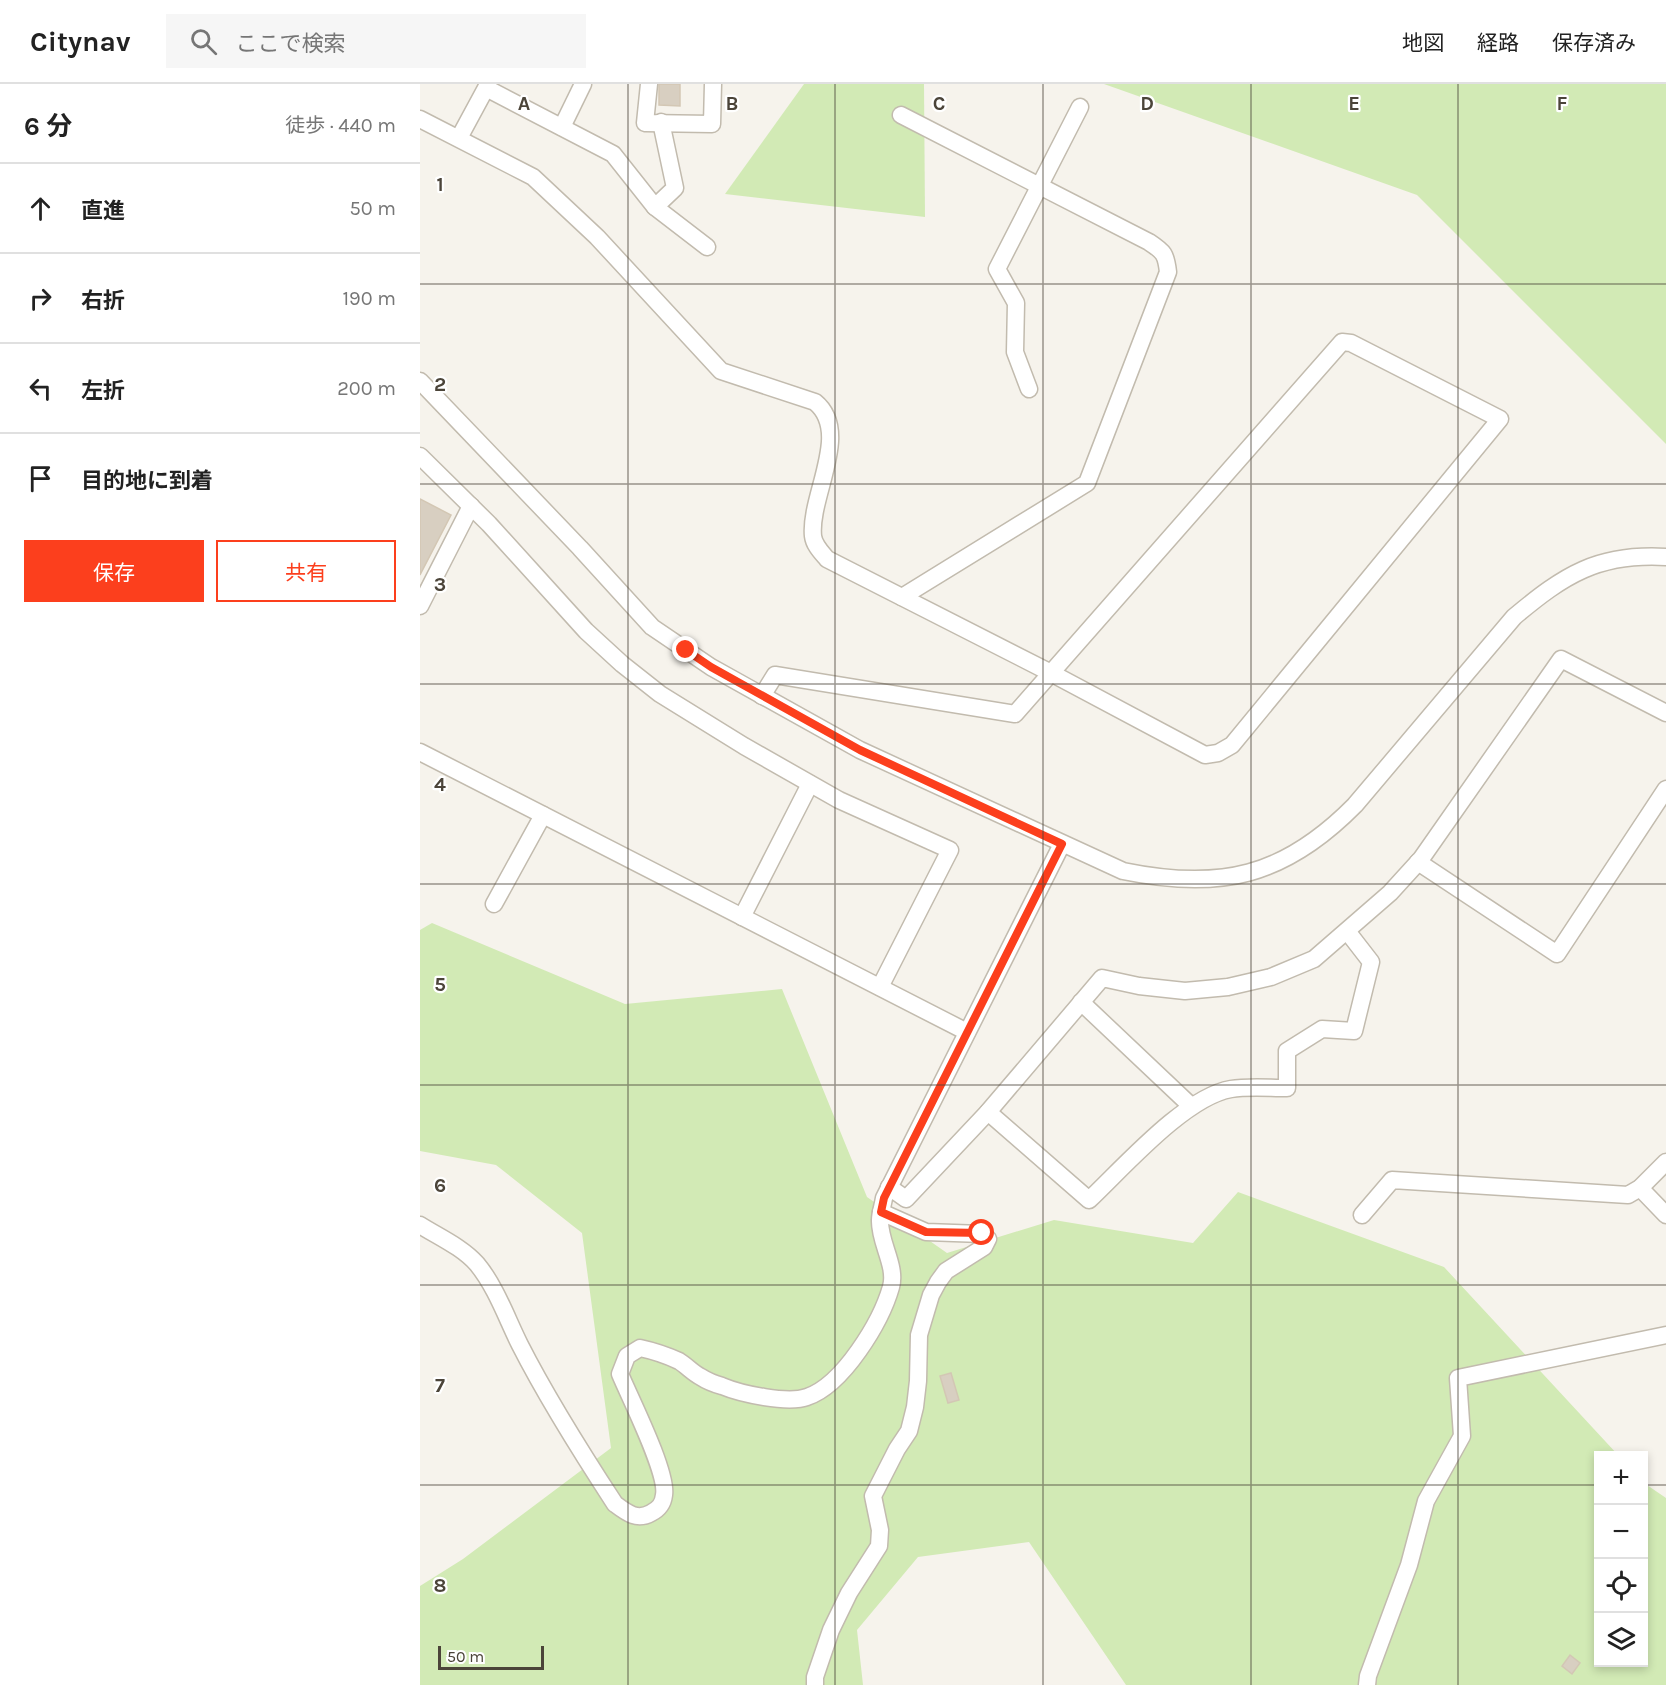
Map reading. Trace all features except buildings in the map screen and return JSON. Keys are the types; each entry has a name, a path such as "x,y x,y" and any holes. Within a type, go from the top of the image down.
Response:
{"street":[{"path":"562,127 583,84"},
{"path":"649,84 645,123 712,124 713,84"},
{"path":"459,138 486,88 613,154 655,207 707,247"},
{"path":"1029,388 1015,352 1017,303 997,269 1080,107"},
{"path":"901,115 1161,249 1167,257 1168,272 1087,483 902,597"},
{"path":"420,118 533,177 597,237 721,371 815,402 824,410 829,422 830,441 813,536 818,550 827,559 1051,673 1205,755 1218,753 1232,746 1500,419 1351,343 1342,342 1051,673 1015,714 775,675 762,696"},
{"path":"655,207 675,188 661,122"},
{"path":"420,381 580,548 652,627 711,667 860,750 1123,871 1158,878 1226,879 1254,872 1312,843 1334,826 1355,805 1514,617 1542,593 1568,577 1605,561 1639,555 1666,557"},
{"path":"420,456 471,506 586,631 660,694 701,721 839,800 950,850 880,987"},
{"path":"420,606 471,506"},
{"path":"889,1187 906,1199 988,1112 1102,978 1139,986 1185,991 1228,987 1271,977 1314,959 1390,893 1418,862 1561,659 1666,713"},
{"path":"420,752 967,1032"},
{"path":"742,917 810,784"},
{"path":"1418,862 1557,954 1666,789"},
{"path":"494,904 543,814"},
{"path":"420,1225 458,1247 477,1264 503,1307 519,1344 544,1388 615,1504 629,1514 644,1517 659,1508 664,1494 662,1472 620,1374 627,1356 640,1348 659,1352 681,1362 701,1377 725,1388 782,1399 807,1397 827,1385 846,1367 866,1340 891,1287 892,1275 884,1247 880,1220 884,1198 1062,844"},
{"path":"988,1112 1089,1200 1167,1126 1198,1101 1231,1089 1287,1088 1287,1051 1322,1029 1354,1031 1371,962 1347,931"},
{"path":"1081,1002 1191,1106"},
{"path":"1362,1215 1392,1180 1628,1195 1640,1188 1666,1162"},
{"path":"1640,1188 1666,1215"},
{"path":"814,1685 840,1612 849,1593 879,1546 880,1530 873,1496 909,1431 917,1390 919,1335 931,1295 946,1271 984,1247 988,1239 982,1233 926,1232 881,1212"},
{"path":"1367,1685 1368,1676 1409,1565 1426,1501 1462,1436 1458,1378 1666,1335"}],"green space":[{"path":"804,84 924,84 925,217 725,194"},
{"path":"1104,84 1666,84 1666,444 1417,195"},
{"path":"432,923 625,1004 782,989 867,1197 947,1253 1054,1220 1193,1243 1238,1192 1444,1267 1614,1451 1594,1451 1594,1667 1648,1667 1648,1486 1666,1498 1666,1685 1126,1685 1029,1542 918,1557 857,1630 863,1685 420,1685 420,1586 463,1559 611,1448 582,1233 496,1165 420,1151 420,930"}],"route":[{"path":"686,650 711,667 860,750 1062,844 884,1198 881,1212 926,1232 982,1233"}]}
